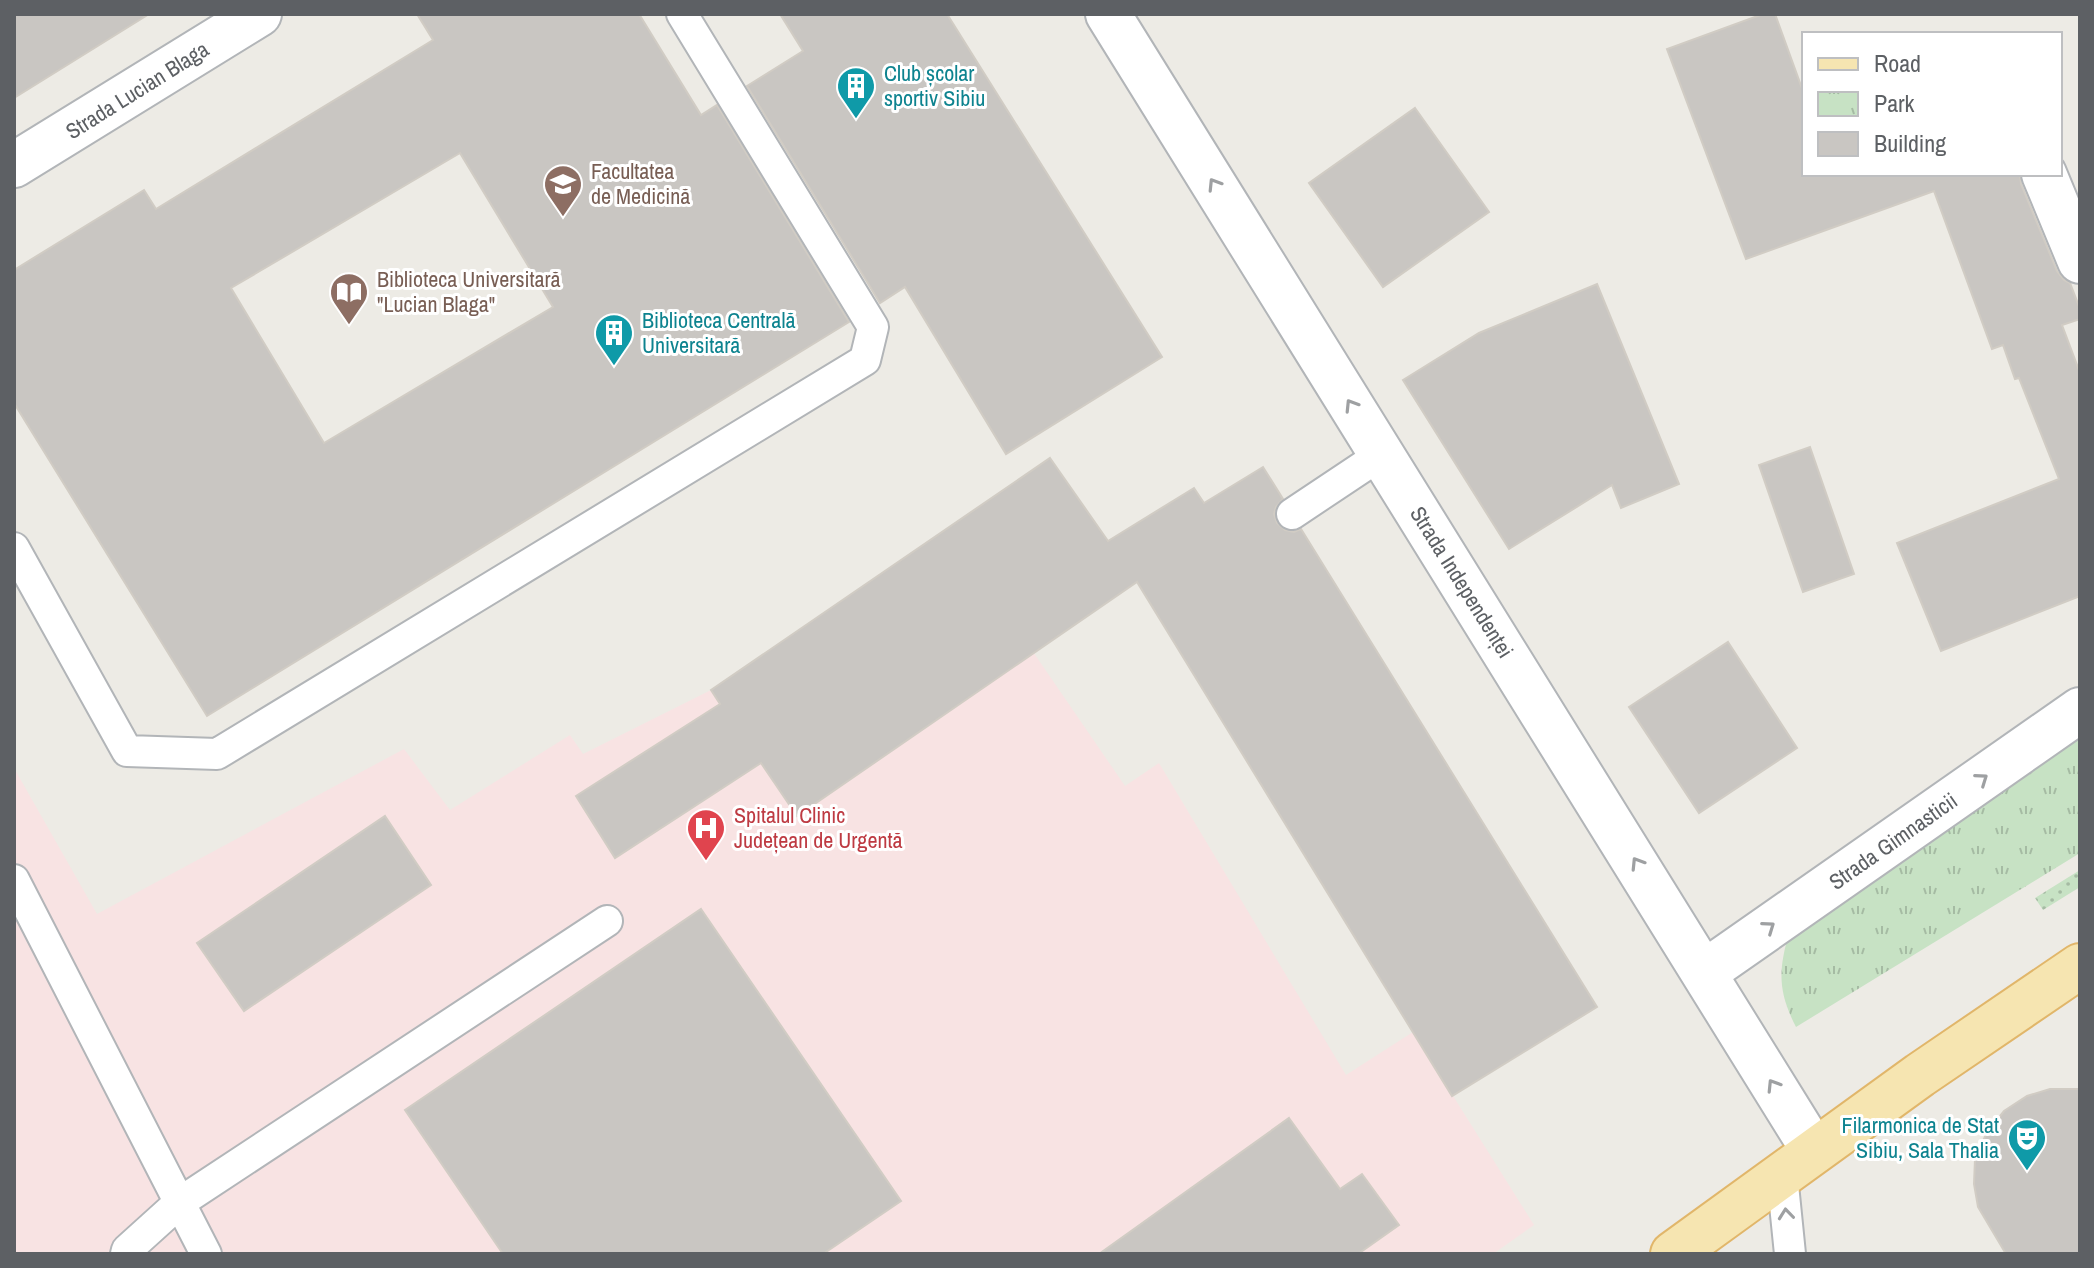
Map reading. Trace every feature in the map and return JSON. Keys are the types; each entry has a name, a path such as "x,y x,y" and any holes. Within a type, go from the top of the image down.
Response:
{"main road":[{"path":"1673,1254 1920,1075 2080,966"}],"street":[{"name":"Strada Lucian Blaga","path":"14,165 259,14"},
{"name":"Strada Independenței","path":"1108,14 1705,972 1798,1163"},
{"path":"2045,176 2080,261"},
{"name":"Strada Gimnasticii","path":"1705,972 2080,710"}],"lane":[{"path":"14,548 127,751 217,754 865,360 873,327 682,14"},
{"path":"1292,514 1382,454"},
{"path":"17,896 206,1254"},
{"path":"126,1254 179,1203 607,921"},
{"path":"1790,1254 1798,1163"}],"shaded area":[{"name":"Spitalul Clinic Județean de Urgentă","path":"948,528 1125,786 1159,763 1346,1075 1413,1032 1534,1225 1493,1254 14,1254 14,768 97,914 404,749 450,810 570,735 583,754 711,690"}],"green space":[{"path":"2080,732 2080,853 1796,1027 1786,1003 1782,981 1789,933"},
{"path":"2080,870 2080,887 2043,910 2035,898"}],"building":[{"path":"14,14 149,14 14,98"},
{"name":"Biblioteca Centrală Universitară","path":"417,14 639,14 701,115 717,105 849,322 207,716 14,403 14,270 144,190 156,209 433,40","holes":["460,153 553,307 324,443 231,288"]},
{"path":"780,14 947,14 1162,357 1006,454 905,287 880,303 747,86 803,51"},
{"path":"1763,14 1775,14 1802,88 1802,176 2020,176 2057,271 2070,283 2080,309 2080,319 2062,325 2080,373 2080,596 1941,651 1897,543 2059,479 2003,345 1992,349 1934,191 1746,259 1667,49"},
{"path":"1415,108 1489,212 1383,287 1309,183"},
{"path":"1597,284 1679,484 1621,508 1612,485 1509,549 1403,380 1479,333"},
{"path":"1810,447 1854,574 1803,592 1759,465"},
{"path":"1050,458 1108,541 1194,488 1204,503 1263,467 1283,499 1274,514 1277,523 1285,530 1294,532 1301,529 1597,1007 1452,1096 1137,582 797,816 761,763 615,858 576,796 720,704 711,690"},
{"path":"1728,642 1797,748 1699,813 1629,707"},
{"path":"385,816 431,885 244,1011 197,943"},
{"path":"701,909 901,1201 823,1254 503,1254 405,1110"},
{"name":"Filarmonica de Stat Sibiu, Sala Thalia","path":"2050,1089 2080,1089 2080,1254 2006,1254 1978,1207 1974,1184 1975,1159 1987,1132 2004,1111 2027,1096"},
{"path":"1289,1118 1340,1189 1362,1174 1399,1225 1358,1254 1099,1254"}],"place":[{"name":"Club școlar sportiv Sibiu","path":"856,120"},
{"name":"Facultatea de Medicină","path":"563,218"},
{"name":"Biblioteca Universitară \"Lucian Blaga\"","path":"349,326"},
{"name":"Biblioteca Centrală Universitară","path":"614,367"},
{"name":"Spitalul Clinic Județean de Urgentă","path":"706,862"},
{"name":"Filarmonica de Stat Sibiu, Sala Thalia","path":"2027,1172"}]}
